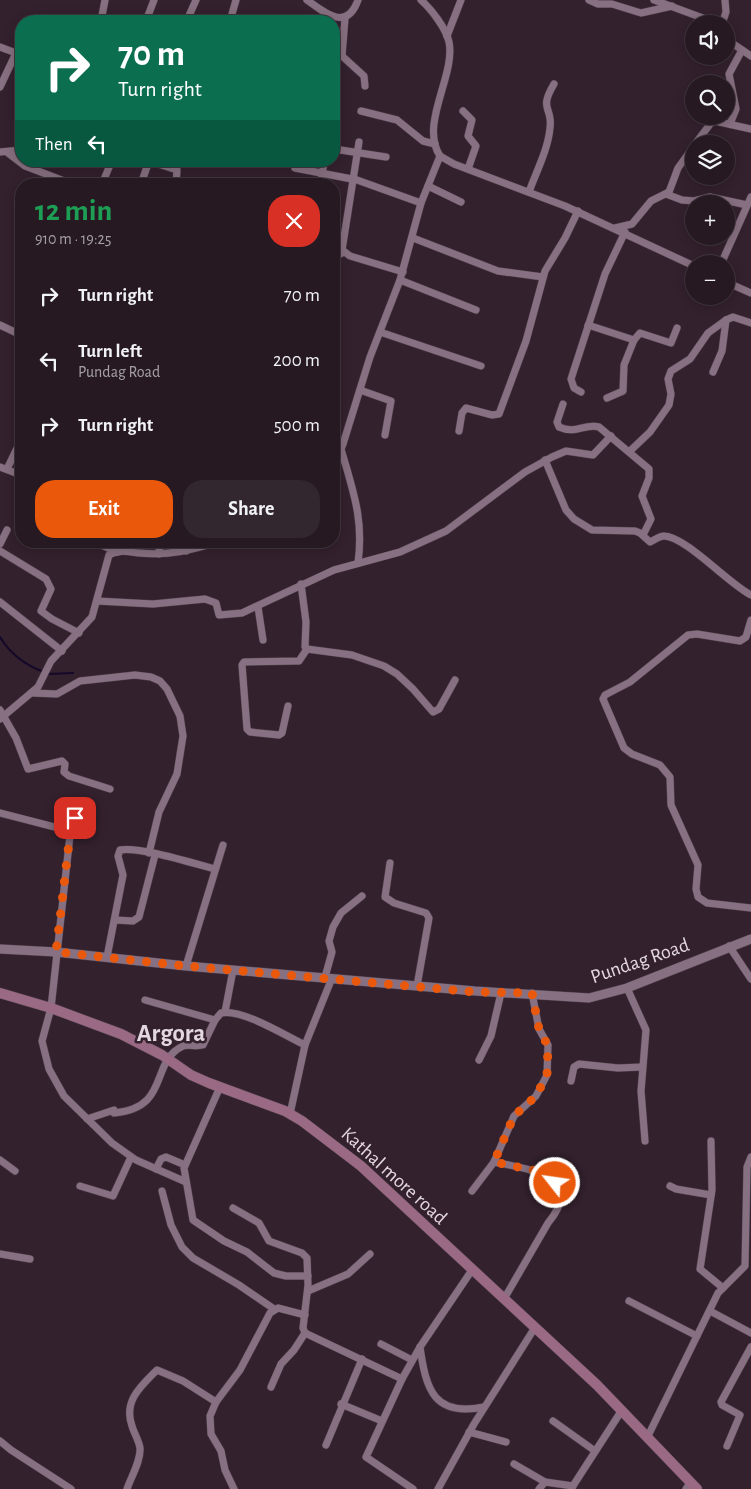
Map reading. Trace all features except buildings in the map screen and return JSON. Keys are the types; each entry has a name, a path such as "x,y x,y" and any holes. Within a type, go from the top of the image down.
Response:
{"main road":[{"name":"Kathal more road","path":"0,993 51,1008 121,1034 168,1059 191,1075 290,1114 360,1166 504,1299 622,1410 691,1487"}],"street":[{"path":"102,15 105,0"},
{"path":"148,15 154,0"},
{"path":"189,15 196,0"},
{"path":"232,15 236,0"},
{"path":"307,0 331,15"},
{"path":"340,17 345,18 352,13 358,0"},
{"path":"421,0 447,36"},
{"path":"461,0 447,36 449,56 436,115 435,144 440,156 468,169 578,211 685,262"},
{"path":"589,0 598,4 612,4 641,13 672,6"},
{"path":"654,0 696,15"},
{"path":"725,15 726,0"},
{"path":"345,18 342,56 364,76 364,86"},
{"path":"735,45 751,56"},
{"path":"0,47 15,52"},
{"path":"729,75 742,50"},
{"path":"0,87 15,56"},
{"path":"529,192 549,135 550,121 546,100 554,84"},
{"path":"361,111 397,120 423,141 435,144"},
{"path":"464,111 472,120 468,136 476,146 468,169"},
{"path":"735,125 751,128"},
{"path":"344,252 342,244 359,142"},
{"path":"340,150 386,157"},
{"path":"4,152 15,159"},
{"path":"358,563 361,543 360,517 341,449 380,332 403,272 421,203 440,156"},
{"path":"614,228 632,224 651,201 666,194 672,186 678,168 685,159"},
{"path":"28,167 56,178"},
{"path":"168,167 177,170 176,178"},
{"path":"322,178 323,167"},
{"path":"295,168 353,179 421,203"},
{"path":"428,186 462,202"},
{"path":"666,194 682,200 694,201 710,197 747,205"},
{"path":"725,255 751,197"},
{"path":"459,431 462,413 466,408 492,415 499,414 528,333 543,277 578,211"},
{"path":"581,392 574,388 571,379 605,274 625,232"},
{"path":"413,238 498,271 543,277"},
{"path":"340,254 344,252 403,272"},
{"path":"400,280 476,310"},
{"path":"735,286 751,294"},
{"path":"630,451 650,432 669,405 671,394 668,379 671,371 690,359 708,333 726,320 733,317 751,323"},
{"path":"713,372 722,351 726,320"},
{"path":"0,325 15,331"},
{"path":"588,325 634,340"},
{"path":"607,398 623,391 624,366 634,340 640,333 671,343 677,328"},
{"path":"380,332 481,366"},
{"path":"360,390 391,400 385,435"},
{"path":"562,404 557,422 559,427 576,431 596,426 630,451 651,472 642,496 651,519 643,534"},
{"path":"97,601 153,604 206,599 213,600 217,613 224,616 258,607 301,584 334,570 400,552 440,535 517,477 545,460 566,451 593,455 611,436"},
{"path":"4,468 15,450"},
{"path":"545,460 566,510 586,528 635,531 643,534 650,542 665,536 675,540 751,595"},
{"path":"0,544 7,530"},
{"path":"108,548 117,552 159,554 196,548"},
{"path":"159,548 159,554"},
{"path":"0,551 46,579 51,589 41,611 79,633"},
{"path":"110,789 69,776 64,772 63,762 28,768 2,715 38,687 51,661 92,617 107,560 109,555 117,552"},
{"path":"301,584 306,622 305,647 307,649"},
{"path":"0,602 62,651"},
{"path":"258,607 263,640"},
{"path":"751,620 746,637 740,641 697,634 688,635 630,682 605,695 603,699 624,748 632,754 660,765 670,777 671,805 698,865 696,889 698,896 707,903 751,908"},
{"path":"307,649 352,655 384,666 397,674 413,689 433,712 439,709 456,680"},
{"path":"288,706 283,729 279,735 250,732 247,729 242,665 246,661 299,661 307,649"},
{"path":"32,693 57,694 80,681 135,675 151,677 160,681 167,689 180,716 183,736 177,774 159,812 139,917 134,921 115,920"},
{"path":"0,813 70,831"},
{"path":"88,817 75,818 70,831 51,1008 42,1041 49,1069 59,1090 112,1144 131,1157 186,1182"},
{"path":"186,966 223,845"},
{"path":"107,957 123,875 119,851 122,849 152,854 215,869"},
{"path":"390,863 385,897 389,901 426,914 429,918 417,986"},
{"path":"290,1114 304,1045 328,978 332,952 329,941 333,927 341,913 362,896"},
{"name":"Pundag Road","path":"0,950 56,952 186,966 417,986 589,998 627,988 729,946 751,939"},
{"path":"729,946 751,979"},
{"path":"225,1012 233,970"},
{"path":"627,988 646,1030 641,1091 645,1141"},
{"path":"479,1060 491,1036 501,993"},
{"path":"472,1190 494,1162 514,1116 536,1096 547,1075 548,1046 539,1029 532,993"},
{"path":"145,1000 215,1020"},
{"path":"87,1119 114,1111 129,1111 152,1096 168,1059 185,1046 203,1045 220,1013 225,1012 264,1024 304,1045"},
{"path":"571,1081 574,1067 579,1064 618,1068 642,1067"},
{"path":"220,1087 185,1165 190,1214 198,1225 247,1252 274,1273 286,1276 308,1276"},
{"path":"711,1141 711,1195 700,1269 724,1288"},
{"path":"80,1186 114,1196 131,1157"},
{"path":"156,1169 161,1159 166,1157 185,1165"},
{"path":"647,1438 718,1293 745,1266 748,1167 751,1157"},
{"path":"0,1160 15,1171"},
{"path":"494,1162 544,1174 555,1183 560,1193 558,1212 548,1222 504,1299"},
{"path":"670,1186 676,1189 711,1195"},
{"path":"162,1191 171,1225 182,1247 193,1258 239,1285 274,1309 284,1309 305,1315"},
{"path":"233,1208 259,1223 269,1241 305,1256 308,1264 308,1291 304,1332 294,1350 280,1364 271,1388"},
{"path":"0,1254 30,1259"},
{"path":"308,1291 348,1274 370,1254"},
{"path":"413,1489 367,1460 367,1454 412,1360 472,1270"},
{"path":"629,1301 697,1336"},
{"path":"234,1489 225,1470 221,1451 212,1434 210,1416 216,1402 240,1370 274,1309"},
{"path":"710,1311 751,1333"},
{"path":"438,1489 469,1432 534,1329"},
{"path":"304,1332 402,1379"},
{"path":"381,1344 412,1360"},
{"path":"727,1446 740,1415 722,1405 722,1402 751,1347"},
{"path":"420,1348 424,1373 432,1393 446,1405 456,1410 484,1408"},
{"path":"326,1445 362,1359"},
{"path":"126,1489 140,1454 140,1446 132,1426 129,1409 138,1387 157,1370 183,1380 216,1402"},
{"path":"342,1404 382,1421"},
{"path":"514,1464 545,1482 572,1488 622,1410"},
{"path":"553,1421 595,1451"},
{"path":"469,1432 506,1442"},
{"path":"0,1441 71,1489"},
{"path":"539,1489 545,1482"}],"waterway":[{"path":"0,637 19,659 44,672"},
{"path":"48,674 73,673"}],"district":[{"name":"Argora","path":"171,1033"}],"route":[{"path":"75,818 71,826 56,952 120,960 475,992 532,993 539,1029 548,1046 547,1075 536,1096 517,1111 494,1162 537,1171 555,1183"}]}
